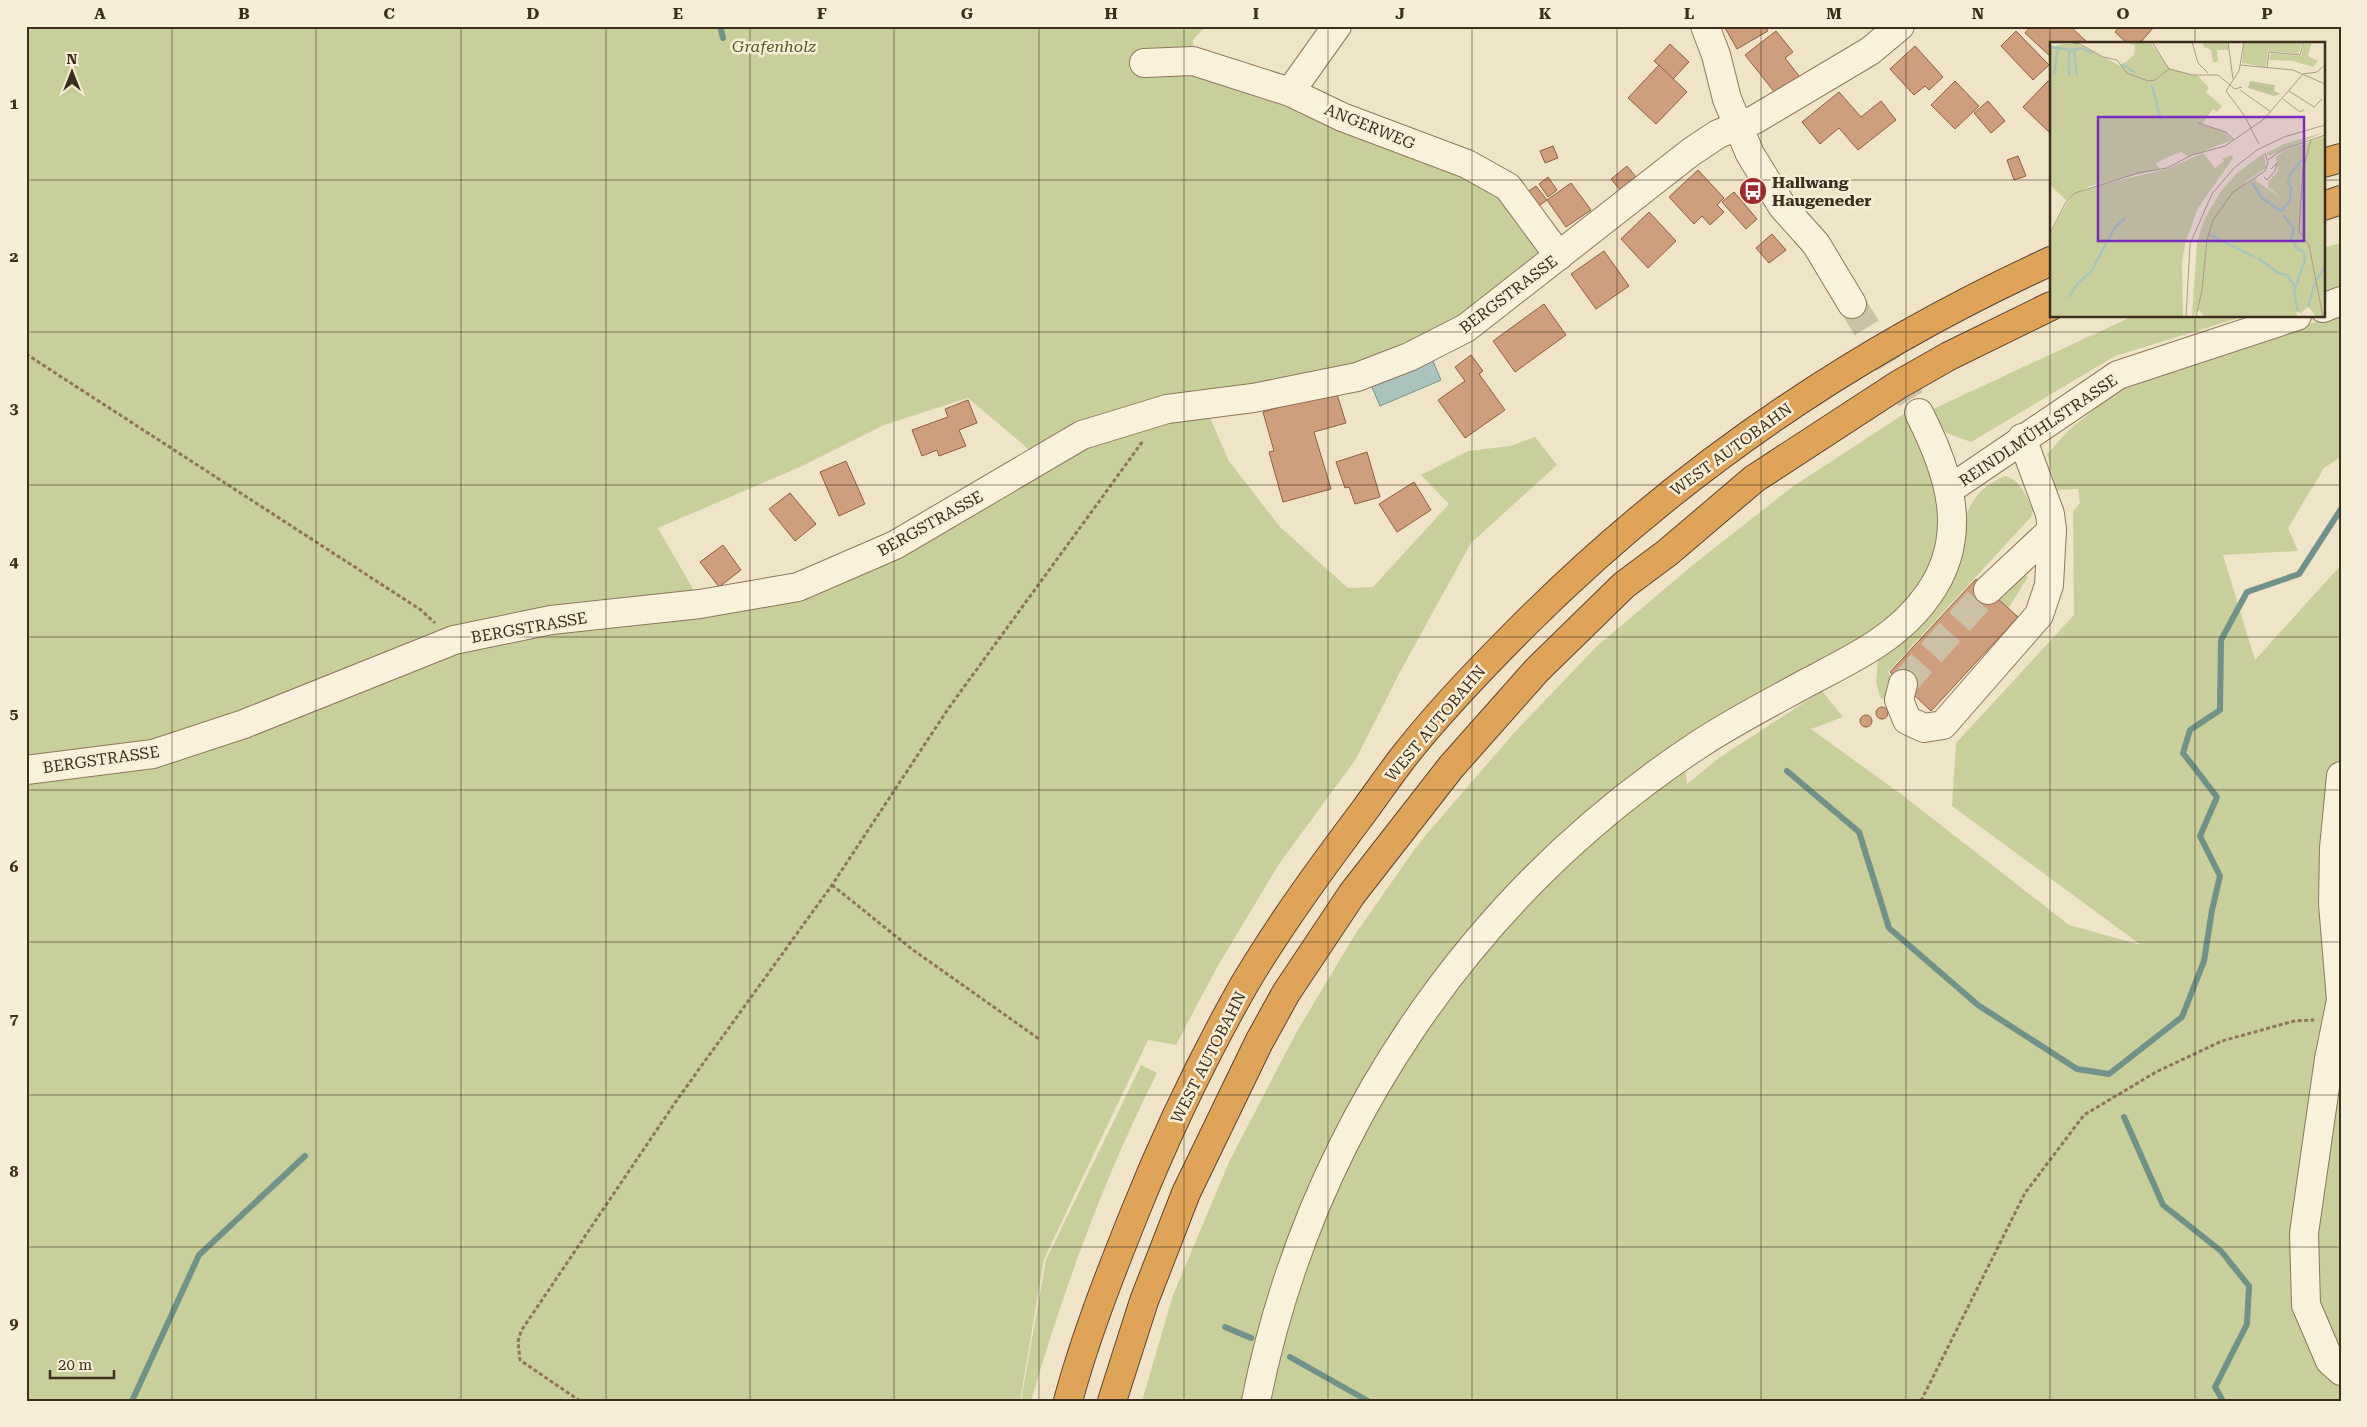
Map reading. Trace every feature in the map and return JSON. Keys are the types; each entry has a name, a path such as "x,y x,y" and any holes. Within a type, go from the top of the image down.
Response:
{"highway":[{"path":"2324,163 2341,158"},
{"path":"2324,206 2341,200"},
{"name":"WEST AUTOBAHN","path":"1068,1401 1105,1291 1146,1186 1192,1084 1244,985 1314,876 1413,746 1482,667 1563,586 1649,510 1730,446 1831,378 1890,343 1934,318 2050,261"},
{"path":"1112,1401 1144,1301 1186,1193 1259,1042 1292,985 1352,894 1451,767 1537,670 1624,585 1754,480 1898,385 1949,356 2050,306"}],"street":[{"path":"1290,92 1337,26"},
{"path":"1706,26 1716,55 1727,99 1737,126 1766,183 1782,206 1816,244 1852,304"},
{"name":"BERGSTRASSE","path":"26,770 153,754 244,724 454,640 551,620 700,604 798,587 895,545 1082,434 1167,408 1253,398 1357,376 1409,357 1466,328 1691,152 1718,134 1754,120 1870,51 1900,26"},
{"name":"ANGERWEG","path":"1144,63 1193,61 1290,92 1342,118 1467,164 1508,187 1559,256"},
{"path":"2324,308 2341,301"},
{"name":"REINDLMÜHLSTRASSE","path":"1950,489 2022,438 2118,375 2291,318"},
{"path":"1256,1401 1276,1317 1294,1262 1327,1179 1359,1112 1397,1048 1446,978 1501,912 1555,858 1666,766 1729,724 1862,653 1891,635 1915,612 1931,592 1942,570 1949,549 1953,524 1950,489 1932,439 1919,413"},
{"path":"1903,684 1899,700 1907,720 1924,728 1943,725 2039,615 2049,585 2052,530 2050,514 2022,438"},
{"path":"1988,590 2052,530"},
{"path":"2341,776 2334,876 2340,1000 2329,1059 2304,1233 2306,1306 2330,1361 2341,1371"}],"path":[{"path":"26,354 421,610 454,640"},
{"path":"580,1401 520,1360 518,1342 522,1332 680,1097 832,885 948,709 1144,440"},
{"path":"832,885 914,950 1039,1039"},
{"path":"1921,1401 2025,1193 2084,1115 2156,1072 2222,1041 2294,1021 2337,1019"}],"green space":[{"name":"Grafenholz","path":"26,26 1206,26 1193,40 1196,71 1462,169 1530,222 1542,258 1453,323 1372,359 1253,387 1030,454 1026,447 968,398 884,425 800,467 658,528 697,596 539,613 174,739 26,764"},
{"path":"2341,243 2341,286 2324,292 2324,248"},
{"path":"2341,314 2341,457 2324,468 2288,528 2298,551 2223,555 2255,660 2341,565 2341,1401 1142,1401 1173,1295 1230,1160 1296,1033 1354,936 1419,843 1513,734 1597,646 1694,564 1792,487 1907,412 1939,487 1938,546 1927,578 1906,606 1685,768 1687,784 1720,757 1822,691 1843,717 1811,729 1905,797 2069,925 2141,945 1952,806 1956,743 2074,615 2073,511 2080,503 2078,489 2056,490 2047,454 2069,430 2122,387 2188,363"},
{"path":"2129,318 2238,318 2115,356 1971,442 1946,433 1929,411"},
{"path":"1206,409 1229,461 1280,527 1348,588 1373,587 1449,504 1421,475 1468,451 1510,446 1535,437 1557,465 1471,543 1401,670 1356,759 1279,864 1216,969 1176,1045 1148,1040 1044,1259 1020,1401 26,1401 26,782 490,639 736,611 1076,448"},
{"path":"2005,476 2015,481 2022,489 2033,510 2031,517 1888,672 1895,682 1887,702 1880,697 1876,682 1878,659 1976,497 1990,484"},
{"path":"2025,575 2028,577 2008,609 1999,600"},
{"path":"1141,1065 1157,1073 1120,1153 1071,1275 1031,1401 1021,1401 1046,1260"}],"water":[{"path":"1432,359 1441,380 1380,406 1371,385"}],"building":[{"path":"1724,26 1765,26 1768,31 1737,49"},
{"path":"2031,26 2070,26 2087,42 2050,42 2050,56 2025,33"},
{"path":"2120,26 2154,27 2141,42 2126,42 2115,32"},
{"path":"1776,31 1793,52 1785,58 1799,76 1776,94 1745,55"},
{"path":"2016,31 2049,65 2033,80 2001,46"},
{"path":"1670,44 1689,62 1673,79 1654,61"},
{"path":"1915,46 1943,77 1929,90 1925,86 1914,95 1890,69"},
{"path":"1659,65 1687,92 1656,124 1628,98"},
{"path":"1955,81 1979,106 1955,129 1931,105"},
{"path":"2048,81 2050,82 2050,133 2023,107"},
{"path":"1839,92 1861,117 1881,101 1896,120 1858,150 1839,128 1820,144 1802,122"},
{"path":"1988,101 2005,121 1991,133 1974,113"},
{"path":"1553,146 1558,158 1545,163 1540,151"},
{"path":"2018,156 2026,176 2014,180 2007,160"},
{"path":"1627,166 1636,177 1620,190 1611,179"},
{"path":"1698,170 1724,198 1717,205 1724,212 1710,225 1702,216 1694,224 1669,197"},
{"path":"1548,177 1557,190 1548,197 1539,184"},
{"path":"1571,183 1591,210 1566,227 1547,200"},
{"path":"1536,186 1547,200 1536,208 1526,193"},
{"path":"1734,192 1757,219 1746,229 1722,202"},
{"path":"1649,212 1676,241 1648,268 1621,239"},
{"path":"1772,234 1786,250 1769,263 1756,248"},
{"path":"1604,251 1629,286 1596,309 1571,274"},
{"path":"1544,304 1566,335 1515,372 1493,341"},
{"path":"1471,355 1483,371 1479,374 1505,410 1465,438 1438,400 1465,381 1455,367"},
{"path":"1336,391 1346,423 1314,432 1331,489 1283,502 1269,452 1274,451 1263,412"},
{"path":"968,400 977,423 959,430 966,446 939,456 937,450 922,456 912,430 948,417 945,409"},
{"path":"1367,452 1380,497 1355,504 1349,487 1345,488 1336,462"},
{"path":"846,461 865,504 839,516 820,472"},
{"path":"1414,482 1431,510 1397,532 1379,504"},
{"path":"790,493 816,524 795,541 769,509"},
{"path":"723,545 741,570 719,587 700,562"},
{"path":"1976,579 2018,617 1931,711 1890,672"},
{"path":"1884,707 1887,708 1887,718 1880,719 1877,718 1876,711 1877,708"},
{"path":"1868,715 1871,716 1871,726 1864,727 1861,726 1860,719 1861,716"}],"waterway":[{"path":"720,26 723,38"},
{"path":"1787,771 1859,832 1889,928 1978,1005 2077,1069 2109,1074 2182,1017 2204,961 2212,910 2220,876 2200,836 2217,797 2183,753 2190,730 2220,710 2221,640 2247,592 2299,574 2341,509"},
{"path":"2124,1117 2163,1205 2221,1251 2249,1286 2247,1324 2215,1387 2223,1401"},
{"path":"132,1401 199,1255 305,1156"},
{"path":"1225,1327 1251,1338"},
{"path":"1290,1357 1368,1401"}],"tunnel":[{"path":"1852,304 1919,413"},
{"path":"1903,684 1988,590"}],"place":[{"name":"Hallwang Haugeneder","path":"1753,191"}]}
